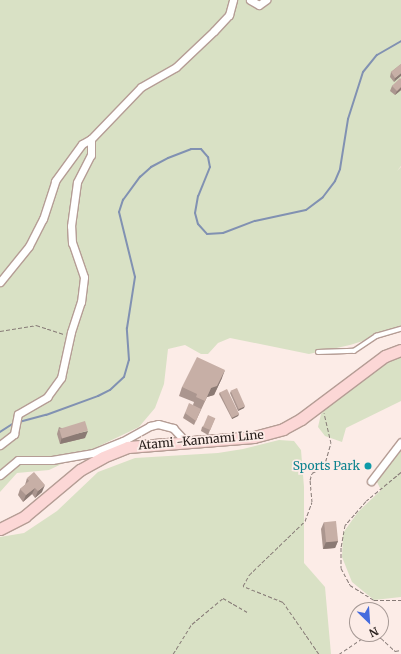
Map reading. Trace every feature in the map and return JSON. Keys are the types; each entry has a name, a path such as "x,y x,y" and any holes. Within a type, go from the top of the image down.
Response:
{"main road":[{"name":"Atami -Kannami Line","path":"0,529 25,516 80,470 103,456 128,447 268,434 289,426 320,405 372,365 401,350"}],"street":[{"path":"0,282 29,246 42,219 55,181 82,144 91,139 141,87 176,67 214,31 229,15 234,0"},
{"path":"250,0 259,5 266,0"},
{"path":"0,445 14,434 18,414 47,397 57,386 70,336 82,302 84,277 72,243 74,197 78,177 91,155 91,139"},
{"path":"0,475 18,460 52,460 93,453 123,441 150,426 158,424 173,428 186,442"},
{"path":"371,481 401,442"}],"lane":[{"path":"318,352 354,351 376,336 401,329"}],"path":[{"path":"0,331 36,325 70,336"},
{"path":"319,654 283,602 243,586 250,575 280,548 305,521 312,502 310,480 312,473 324,467 331,443 328,424 320,405"},
{"path":"401,472 366,501 345,525 341,547 341,568 350,585 374,600 401,600"},
{"path":"173,654 192,624 223,598 247,612"},
{"path":"339,654 366,636 381,638 396,651 401,650"}],"green space":[{"path":"0,0 401,0 401,166 397,171 401,167 401,329 350,345 309,354 230,338 218,343 208,354 201,354 185,345 168,349 164,384 155,408 139,427 49,470 17,473 0,492"},
{"path":"401,355 401,401 346,428 342,442 325,436 318,427 321,414 337,397 392,357"},
{"path":"279,440 294,441 301,450 304,487 304,563 325,587 331,654 0,654 0,537 24,533 57,511 98,472 135,458 218,453 243,449"},
{"path":"401,449 401,597 374,600 352,582 342,557 343,533 358,512 381,490 375,478"}],"building":[{"path":"401,64 401,73 395,78 391,72"},
{"path":"400,78 401,87 397,91 392,86"},
{"path":"197,357 225,370 217,386 211,388 205,401 196,397 197,394 182,387"},
{"path":"237,388 245,406 239,409 231,391"},
{"path":"227,389 239,414 232,418 220,393"},
{"path":"189,403 201,409 196,421 185,413"},
{"path":"208,415 215,418 210,430 203,427"},
{"path":"85,421 88,431 62,438 59,429"},
{"path":"34,472 45,485 38,491 35,488 26,495 20,489 29,481 27,478"},
{"path":"336,521 338,541 326,542 324,522"}],"waterway":[{"path":"19,422 46,415 98,396 110,390 124,377 129,360 127,328 135,277 119,212 123,200 140,177 151,167 168,158 191,149 201,149 208,157 210,167 198,196 195,213 198,224 207,234 223,233 255,221 306,210 323,197 335,181 340,169 348,119 363,72 377,55 401,41"},
{"path":"0,432 14,423"}],"place":[{"name":"Sports Park","path":"368,466"}]}
